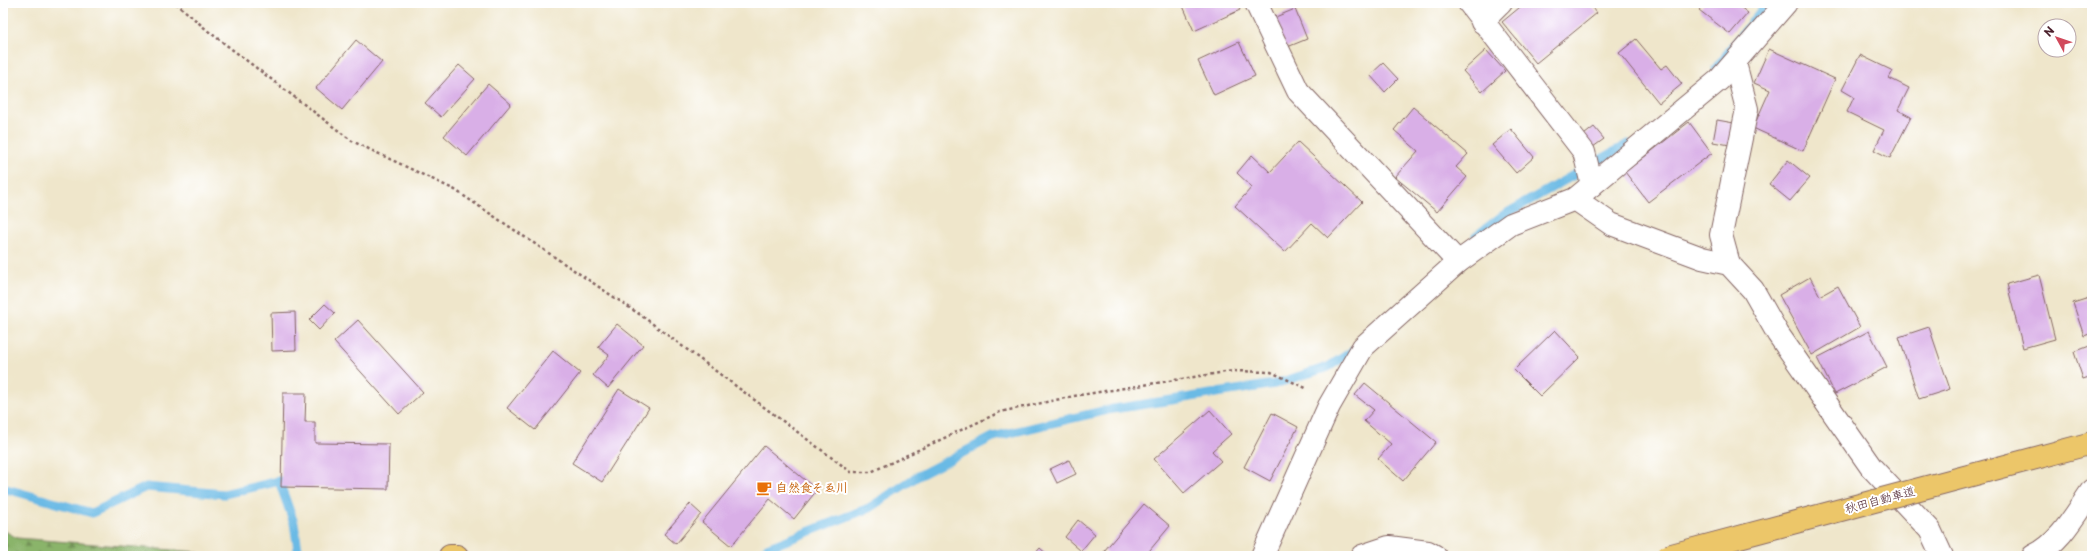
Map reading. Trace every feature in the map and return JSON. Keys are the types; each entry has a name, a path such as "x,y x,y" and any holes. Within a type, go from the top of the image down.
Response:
{"main road":[{"name":"秋田自動車道","path":"1668,556 2092,443"},
{"path":"450,556 457,556"}],"street":[{"path":"1256,3 1298,91 1454,258"},
{"path":"1470,3 1482,22 1584,152 1589,173"},
{"path":"1482,22 1501,3"},
{"path":"1262,556 1329,406 1363,347 1454,258 1511,224 1575,199 1589,173 1719,80 1786,3"},
{"path":"1735,62 1747,109 1721,235 1729,264 1753,290 1778,334 1871,467 1930,530 1942,556"},
{"path":"1575,199 1611,224 1702,258 1729,264"},
{"path":"2033,556 2040,553 2066,530 2092,490"},
{"path":"1362,556 1388,547 1428,552 1435,556"}],"path":[{"path":"176,3 208,31 352,141 455,190 642,316 851,472 871,472 1000,412 1074,396 1232,371 1271,372 1310,390"}],"green space":[{"path":"3,530 17,538 198,552 201,556 3,556"}],"building":[{"path":"1189,3 1237,3 1240,10 1194,31 1183,6"},
{"path":"1525,3 1589,3 1597,13 1536,63 1502,22"},
{"path":"1705,3 1735,3 1748,13 1730,34 1699,10"},
{"path":"1295,9 1307,39 1285,48 1273,18"},
{"path":"1636,39 1661,69 1667,65 1682,84 1659,103 1619,53"},
{"path":"356,40 382,62 342,110 316,88"},
{"path":"1239,42 1255,76 1214,95 1198,61"},
{"path":"1769,49 1835,79 1803,151 1753,128 1770,90 1754,83"},
{"path":"1486,50 1505,71 1482,92 1463,71"},
{"path":"1860,55 1893,71 1889,78 1909,88 1898,110 1911,117 1890,158 1874,150 1884,130 1847,112 1854,97 1842,90"},
{"path":"1383,63 1398,79 1385,92 1370,75"},
{"path":"459,65 475,79 441,117 425,103"},
{"path":"488,84 511,104 467,156 444,136"},
{"path":"1413,107 1468,154 1456,167 1467,177 1437,212 1395,177 1418,151 1394,130"},
{"path":"1717,120 1734,123 1730,145 1713,142"},
{"path":"1689,122 1712,153 1648,202 1625,172"},
{"path":"1594,127 1604,139 1589,150 1580,138"},
{"path":"1511,129 1534,157 1516,173 1492,145"},
{"path":"1298,142 1362,202 1328,238 1312,223 1285,252 1235,206 1252,187 1237,173 1252,155 1270,172"},
{"path":"1788,160 1810,178 1790,201 1769,184"},
{"path":"2039,275 2055,339 2023,348 2007,284"},
{"path":"1810,277 1820,296 1838,286 1860,327 1812,355 1779,295"},
{"path":"2092,297 2092,333 2084,336 2073,303"},
{"path":"325,304 335,313 319,330 309,320"},
{"path":"295,312 296,350 272,351 271,313"},
{"path":"358,320 423,392 399,414 334,342"},
{"path":"617,324 643,345 608,388 593,375 609,355 598,347"},
{"path":"1929,327 1950,389 1919,399 1899,337"},
{"path":"1555,330 1580,357 1540,396 1514,370"},
{"path":"1869,331 1887,367 1835,394 1817,358"},
{"path":"2092,345 2092,376 2083,379 2074,352"},
{"path":"553,351 580,373 535,430 507,408"},
{"path":"1365,383 1436,442 1403,481 1378,459 1391,444 1364,421 1374,410 1355,395"},
{"path":"619,389 649,408 602,482 572,463"},
{"path":"283,393 306,393 305,422 315,422 315,443 389,444 388,489 281,487"},
{"path":"1210,410 1231,434 1212,451 1221,461 1184,493 1154,459"},
{"path":"1272,413 1298,427 1270,481 1244,467"},
{"path":"764,446 817,490 794,519 770,499 731,546 702,522"},
{"path":"1069,460 1076,474 1057,483 1050,469"},
{"path":"690,504 701,514 676,544 664,534"},
{"path":"1144,504 1170,526 1145,556 1110,556 1104,551"},
{"path":"1078,520 1095,534 1081,551 1065,537"},
{"path":"1040,548 1049,556 1033,556"}],"waterway":[{"path":"1716,68 1767,3"},
{"path":"1476,236 1502,216 1628,144"},
{"path":"759,556 767,548 869,508 918,476 993,437 1107,410 1275,384 1328,367 1353,351"},
{"path":"3,488 92,513 146,487 224,494 279,481 294,523 299,556"}],"place":[{"name":"自然食そゑ川","path":"764,488"}]}
